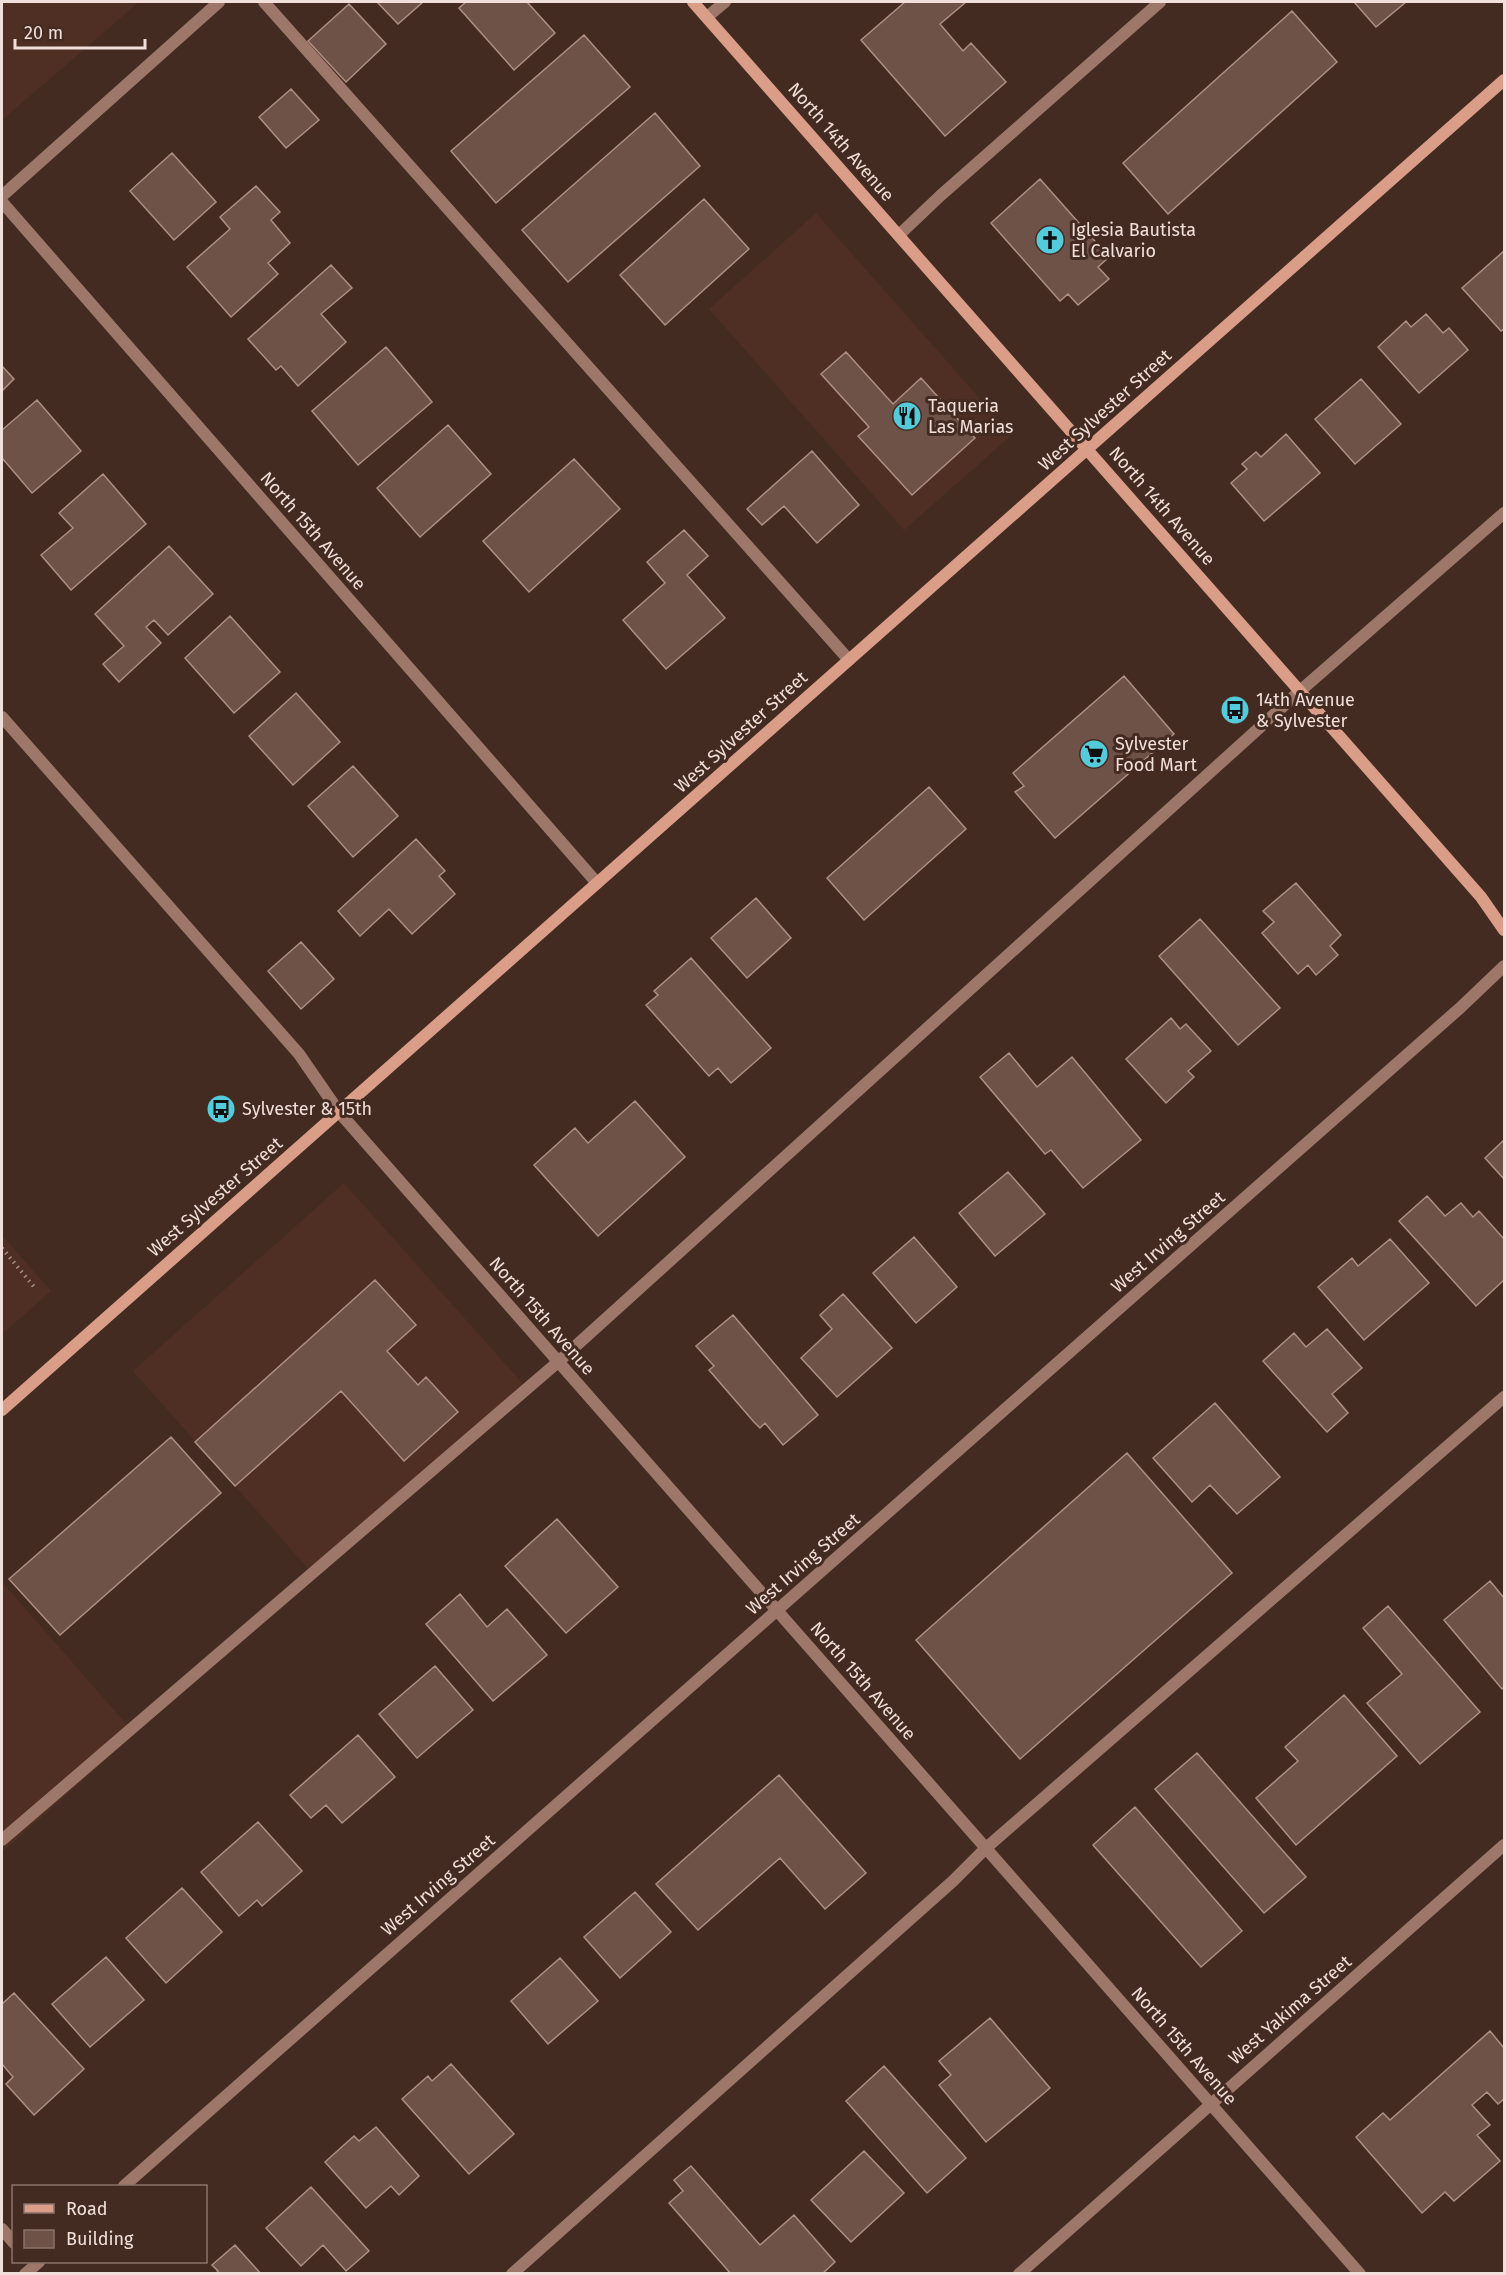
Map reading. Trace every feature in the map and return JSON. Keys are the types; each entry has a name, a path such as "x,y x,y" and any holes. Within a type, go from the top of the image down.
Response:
{"street":[{"path":"2,196 219,2"},
{"path":"264,2 849,660"},
{"name":"North 14th Avenue","path":"693,2 1481,897 1504,930"},
{"path":"707,17 725,2"},
{"path":"899,235 1160,2"},
{"name":"West Sylvester Street","path":"2,1410 1504,80"},
{"name":"North 15th Avenue","path":"2,202 597,883"},
{"path":"2,1840 558,1362 1300,691 1504,513"},
{"name":"North 15th Avenue","path":"2,717 299,1054 339,1112 1360,2274"},
{"name":"West Irving Street","path":"126,2185 1460,1008 1504,966"},
{"path":"513,2274 986,1848 1504,1397"},
{"name":"West Yakima Street","path":"1019,2274 1504,1845"},
{"path":"2,2229 12,2241"}],"path":[{"path":"2,1248 36,1288"}],"shaded area":[{"path":"2,2 139,2 2,120"},
{"path":"816,213 1012,435 904,530 709,309"},
{"path":"344,1183 524,1385 312,1573 133,1371"},
{"path":"2,1235 51,1291 2,1334"},
{"path":"2,1582 135,1734 2,1852"}],"building":[{"path":"377,2 423,2 398,24"},
{"path":"466,2 527,2 555,33 514,70 459,8"},
{"path":"905,2 966,2 940,24 963,51 971,43 1006,82 945,136 861,40"},
{"path":"1354,2 1406,2 1376,27"},
{"path":"349,4 386,44 346,82 308,41"},
{"path":"1292,11 1337,62 1168,214 1123,163"},
{"path":"584,35 630,87 496,203 451,151"},
{"path":"291,89 319,120 286,148 259,117"},
{"path":"655,113 700,166 568,282 522,230"},
{"path":"172,153 216,202 174,240 130,191"},
{"name":"Iglesia Bautista El Calvario","path":"1040,179 1109,257 1098,267 1109,279 1078,305 1068,294 1060,301 991,223"},
{"path":"256,186 280,212 271,220 290,243 268,263 278,274 231,317 187,267 230,229 220,217"},
{"path":"704,199 749,249 665,325 620,275"},
{"path":"1504,251 1504,329 1501,331 1462,288"},
{"path":"331,265 352,288 321,314 346,342 298,386 281,366 276,370 248,339"},
{"path":"1426,314 1443,333 1449,328 1468,350 1419,393 1378,347 1406,321 1411,327"},
{"path":"386,347 432,402 358,465 312,411"},
{"name":"Taqueria Las Marias","path":"846,352 893,404 921,378 975,438 912,495 858,436 869,427 821,374"},
{"path":"2,366 14,379 2,391"},
{"path":"1361,379 1401,424 1355,464 1315,419"},
{"path":"37,400 81,451 32,493 2,458 2,430"},
{"path":"448,425 491,474 420,537 377,488"},
{"path":"1286,434 1320,473 1264,521 1231,483 1247,469 1242,464 1256,452 1261,457"},
{"path":"812,451 859,505 817,543 784,506 762,525 747,509"},
{"path":"574,459 620,509 529,592 483,541"},
{"path":"103,474 146,524 71,590 41,555 73,528 59,513"},
{"path":"684,530 708,556 687,575 725,618 666,669 623,620 665,583 647,562"},
{"path":"169,546 213,594 168,635 154,620 146,627 161,643 119,682 103,664 124,646 95,614"},
{"path":"230,616 280,672 234,713 185,658"},
{"name":"Sylvester Food Mart","path":"1124,676 1174,734 1055,838 1015,792 1024,786 1013,773"},
{"path":"296,693 340,742 293,785 249,736"},
{"path":"353,766 398,816 353,857 308,806"},
{"path":"929,787 966,829 864,920 827,878"},
{"path":"416,839 445,871 439,876 455,894 412,934 389,909 360,936 338,911"},
{"path":"1296,883 1341,935 1330,946 1338,955 1316,975 1308,965 1298,974 1262,933 1274,922 1263,911"},
{"path":"756,898 791,938 747,978 711,938"},
{"path":"1200,919 1280,1008 1238,1045 1159,956"},
{"path":"301,942 334,979 301,1009 268,971"},
{"path":"691,958 771,1048 731,1083 718,1068 709,1076 646,1005 658,995 654,991"},
{"path":"1171,1018 1180,1029 1186,1024 1211,1051 1188,1071 1194,1077 1166,1103 1126,1059"},
{"path":"1009,1053 1037,1087 1072,1057 1141,1140 1083,1188 1051,1150 1045,1154 980,1077"},
{"path":"635,1101 685,1157 598,1236 534,1165 575,1128 588,1143"},
{"path":"1504,1140 1504,1179 1485,1158"},
{"path":"1008,1172 1045,1214 995,1256 959,1213"},
{"path":"1427,1196 1445,1216 1461,1203 1473,1217 1479,1211 1504,1239 1504,1280 1476,1306 1399,1221"},
{"path":"914,1237 957,1287 916,1323 873,1273"},
{"path":"1390,1239 1429,1283 1364,1340 1318,1287 1352,1258 1358,1266"},
{"path":"375,1280 416,1325 387,1351 418,1385 426,1377 458,1412 404,1461 341,1391 235,1486 195,1442"},
{"path":"843,1294 892,1348 837,1397 801,1358 832,1329 820,1315"},
{"path":"733,1315 818,1415 783,1445 765,1423 760,1428 754,1422 709,1370 714,1366 696,1346"},
{"path":"1327,1329 1362,1368 1332,1394 1348,1413 1327,1432 1263,1361 1294,1333 1306,1347"},
{"path":"1215,1403 1280,1477 1237,1514 1210,1485 1192,1502 1153,1458"},
{"path":"171,1437 221,1493 60,1635 9,1579"},
{"path":"1127,1453 1232,1573 1020,1759 916,1640"},
{"path":"557,1519 618,1587 566,1633 505,1566"},
{"path":"1490,1581 1504,1598 1504,1687 1502,1689 1444,1620"},
{"path":"460,1594 487,1627 507,1609 547,1655 493,1701 426,1624"},
{"path":"1388,1606 1480,1712 1420,1764 1367,1703 1402,1674 1363,1628"},
{"path":"435,1666 473,1710 417,1758 379,1714"},
{"path":"1344,1695 1397,1756 1296,1845 1256,1798 1298,1761 1285,1747"},
{"path":"358,1735 395,1777 342,1823 326,1805 311,1818 290,1795"},
{"path":"1197,1753 1306,1877 1264,1913 1155,1789"},
{"path":"779,1775 866,1873 825,1909 780,1858 698,1930 656,1884"},
{"path":"1135,1807 1242,1931 1201,1967 1093,1845"},
{"path":"258,1822 302,1871 262,1906 257,1900 239,1916 201,1872"},
{"path":"182,1888 222,1932 166,1983 126,1938"},
{"path":"635,1892 671,1932 620,1978 584,1937"},
{"path":"106,1957 144,2000 90,2047 52,2004"},
{"path":"560,1958 598,2001 548,2044 511,2001"},
{"path":"14,1993 84,2069 34,2115 6,2084 13,2077 2,2064 2,2004"},
{"path":"990,2018 1050,2088 986,2142 939,2085 951,2075 939,2061"},
{"path":"1490,2031 1504,2048 1504,2099 1498,2104 1487,2092 1472,2105 1490,2125 1477,2135 1500,2161 1454,2201 1445,2192 1422,2213 1356,2137 1383,2113 1390,2120"},
{"path":"451,2064 514,2134 469,2174 402,2099 428,2076 432,2081"},
{"path":"884,2066 966,2158 927,2193 846,2101"},
{"path":"376,2127 419,2176 399,2195 391,2186 366,2208 325,2162 354,2136 359,2141"},
{"path":"864,2151 904,2193 851,2242 811,2200"},
{"path":"691,2166 760,2245 794,2215 835,2262 822,2274 731,2274 669,2203 683,2191 674,2180"},
{"path":"311,2187 369,2251 346,2271 323,2245 301,2266 266,2228"},
{"path":"235,2245 261,2274 215,2274 218,2271 212,2265"}],"place":[{"name":"Iglesia Bautista El Calvario","path":"1050,240"},
{"name":"Taqueria Las Marias","path":"907,416"},
{"name":"14th Avenue & Sylvester","path":"1235,710"},
{"name":"Sylvester Food Mart","path":"1094,754"},
{"name":"Sylvester & 15th","path":"221,1109"}]}
